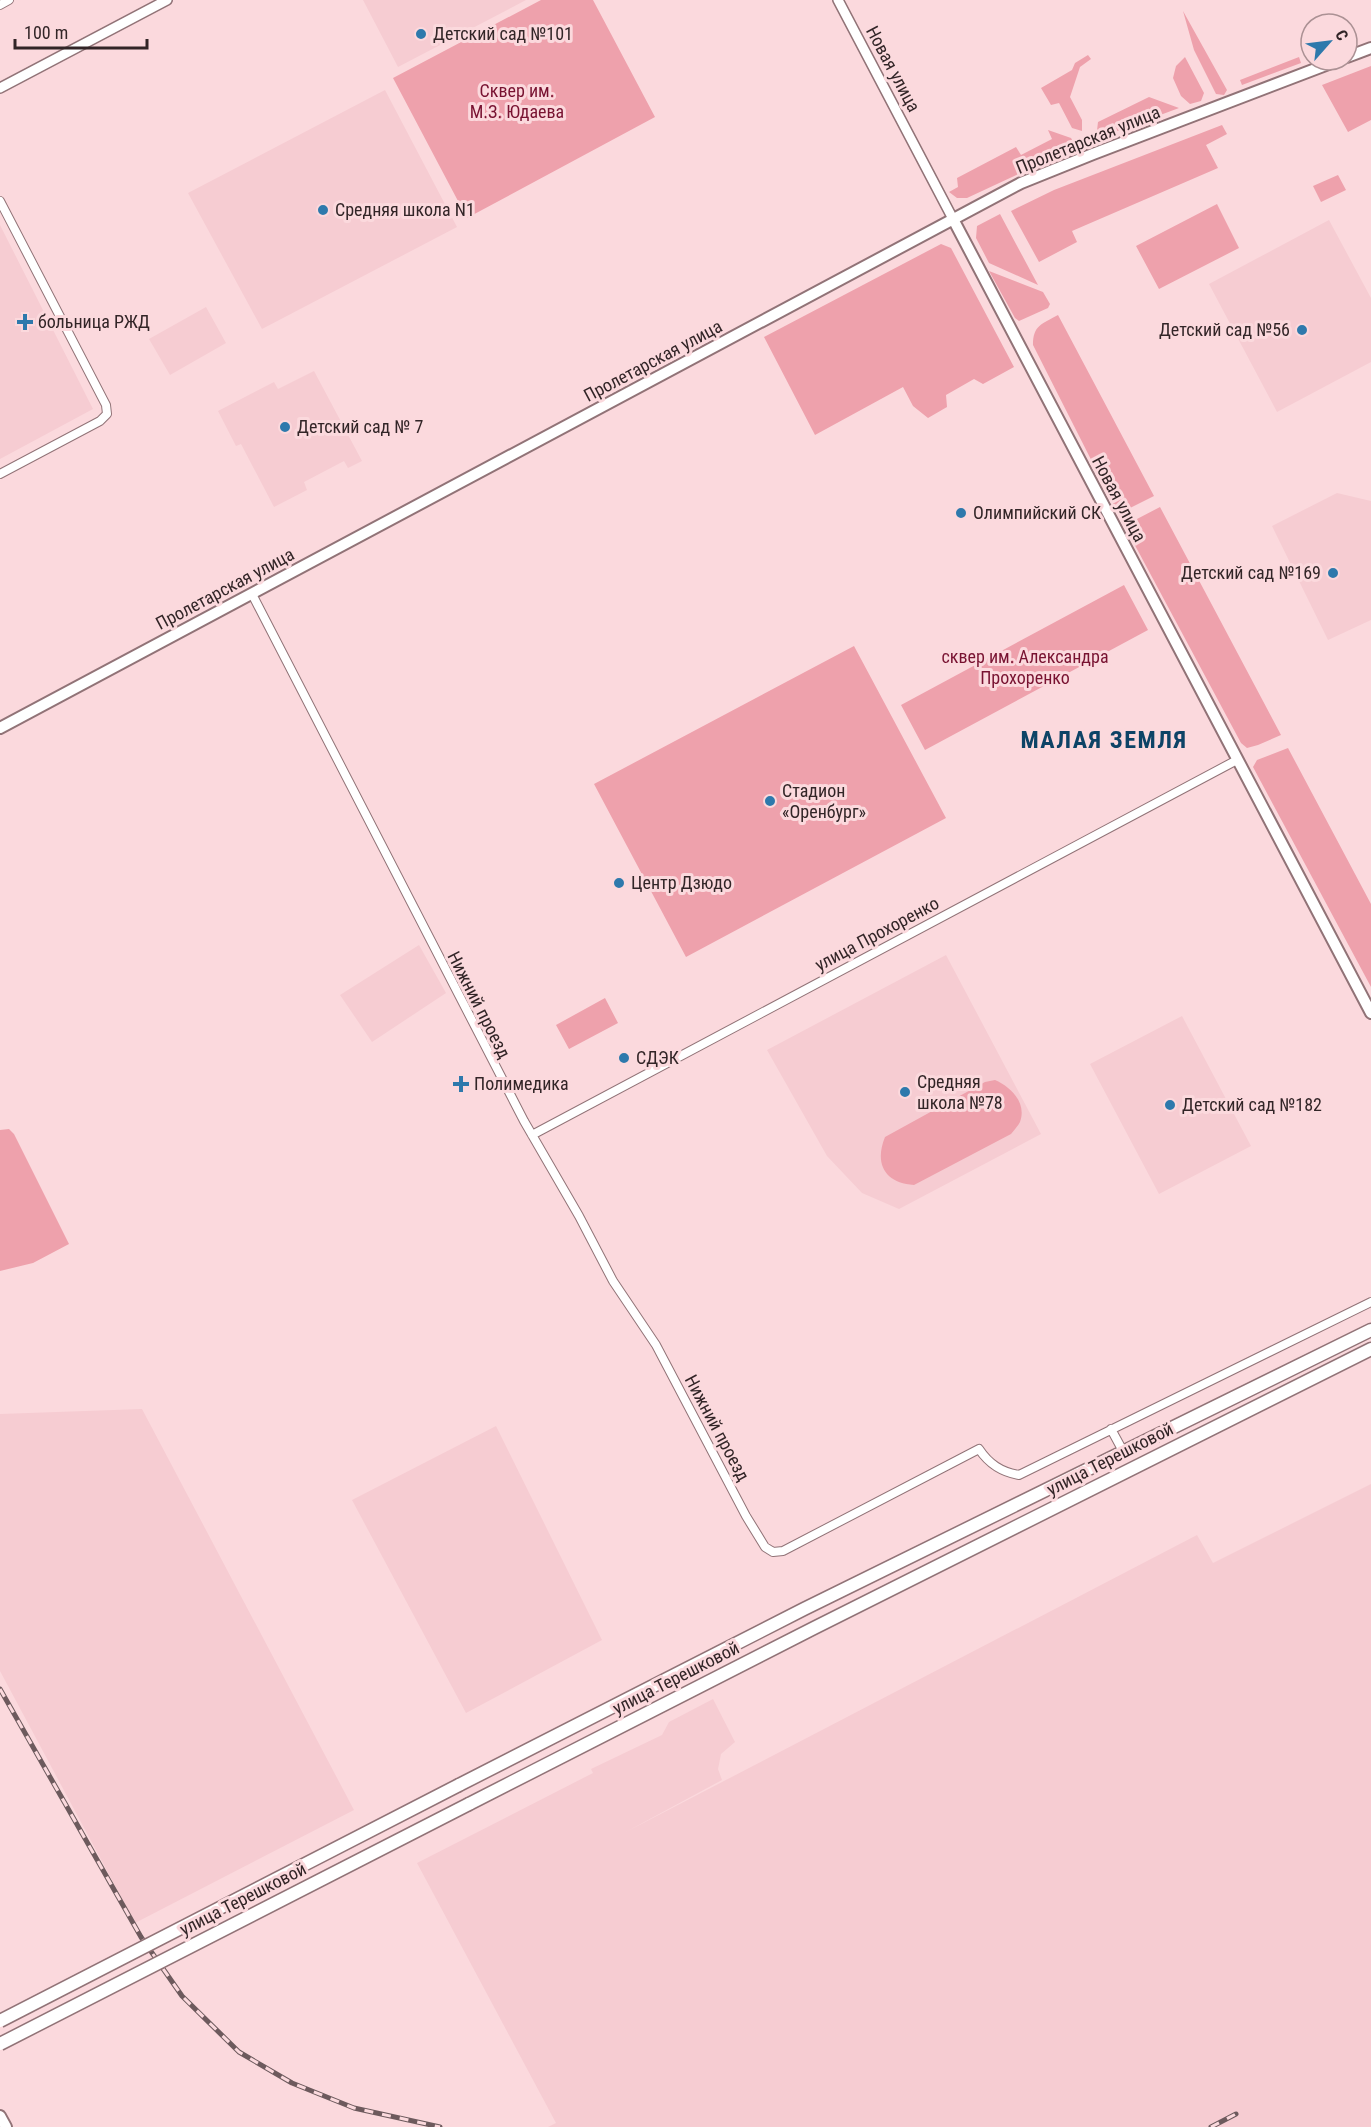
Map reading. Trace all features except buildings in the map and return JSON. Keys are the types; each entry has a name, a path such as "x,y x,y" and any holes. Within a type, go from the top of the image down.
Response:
{"main road":[{"name":"Пролетарская улица","path":"0,728 1021,183 1308,72"},
{"name":"Новая улица","path":"953,219 1371,1013"},
{"name":"улица Терешковой","path":"0,2021 691,1666 1371,1330"},
{"name":"улица Терешковой","path":"0,2044 701,1686 1371,1349"},
{"path":"1239,1396 1238,1404 1246,1411"}],"street":[{"path":"0,5 9,0"},
{"path":"0,88 167,0"},
{"name":"Новая улица","path":"838,0 953,219"},
{"path":"0,201 106,405 107,414 100,422 0,474"},
{"name":"Нижний проезд","path":"252,594 489,1058 579,1216 613,1281 656,1345 746,1516 765,1547 773,1552 783,1551 979,1449 988,1462 1010,1474 1019,1475 1111,1429"},
{"name":"улица Прохоренко","path":"532,1135 1237,760"},
{"path":"1124,1453 1111,1429 1371,1302"}],"shaded area":[{"name":"Детский сад №101","path":"363,0 526,0 398,67"},
{"name":"Средняя школа N1","path":"385,90 457,227 262,329 188,193"},
{"name":"Детский сад №56","path":"1329,220 1371,298 1371,362 1277,412 1209,284"},
{"name":"больница РЖД","path":"0,225 93,409 0,459"},
{"path":"206,307 226,343 170,375 149,339"},
{"name":"Детский сад № 7","path":"314,371 362,461 348,468 344,461 304,482 307,490 274,507 241,444 236,446 218,411 274,382 278,389"},
{"name":"Детский сад №169","path":"1337,493 1371,501 1371,620 1328,640 1272,526"},
{"path":"419,945 446,993 372,1042 340,995"},
{"name":"Средняя школа №78","path":"946,955 1041,1134 899,1209 862,1193 827,1156 767,1050"},
{"name":"Детский сад №182","path":"1182,1016 1251,1146 1159,1194 1090,1064"},
{"path":"142,1409 354,1810 135,1923 0,1671 0,1414"},
{"path":"496,1426 602,1640 466,1713 352,1500"},
{"path":"1371,1484 1371,2127 548,2127 556,2123 417,1863 593,1773 591,1769 662,1735 669,1722 713,1699 735,1742 721,1754 718,1769 722,1780 624,1833 1197,1535 1213,1563"}],"green space":[{"name":"Сквер им. М.З. Юдаева","path":"541,0 593,0 655,117 467,218 393,78"},
{"path":"1183,11 1227,90 1224,95 1216,94 1194,50"},
{"path":"1088,55 1091,59 1080,67 1070,97 1082,120 1082,131 1072,128 1059,103 1051,105 1041,88 1072,70 1075,63"},
{"path":"1185,57 1204,93 1201,101 1190,104 1181,96 1173,78 1176,66"},
{"path":"1299,57 1299,64 1242,85 1240,80"},
{"path":"1371,66 1371,120 1348,132 1322,85"},
{"path":"1149,97 1179,108 1096,139 1098,122"},
{"path":"1222,125 1227,134 1206,145 1218,168 1072,231 1077,242 1039,262 1011,211 1054,190"},
{"path":"1048,130 1071,138 1076,147 967,198 957,198 949,192 958,187 957,178 1016,147 1021,155 1052,139"},
{"path":"1338,175 1346,190 1321,202 1313,186"},
{"path":"1217,204 1239,248 1159,289 1136,246"},
{"path":"1000,214 1038,285 989,263 976,238 977,226"},
{"path":"941,244 951,248 1014,367 983,384 974,379 946,395 947,407 928,418 913,406 903,387 815,435 764,337"},
{"path":"989,271 1043,292 1050,304 1048,308 1019,321 1015,318"},
{"path":"1058,315 1154,496 1122,512 1115,507 1033,345 1037,329"},
{"path":"1160,507 1281,735 1247,748 1241,743 1130,536 1130,525"},
{"name":"сквер им. Александра Прохоренко","path":"1124,585 1148,630 925,750 901,705"},
{"name":"Стадион «Оренбург»","path":"854,646 946,818 686,957 594,784"},
{"path":"1288,748 1371,904 1371,987 1253,767 1257,760"},
{"path":"605,998 618,1023 569,1049 556,1025"},
{"path":"995,1080 1012,1091 1021,1108 1020,1122 1011,1134 914,1185 889,1176 882,1164 881,1156 885,1137 985,1082"},
{"path":"9,1129 14,1134 69,1244 33,1263 0,1271 0,1130"}],"railway":[{"path":"0,1689 141,1937 182,1996 239,2052 292,2083 354,2108 440,2127"},
{"path":"1211,2127 1236,2114"}],"place":[{"name":"Детский сад №101","path":"421,34"},
{"name":"Средняя школа N1","path":"323,210"},
{"name":"больница РЖД","path":"25,322"},
{"name":"Детский сад №56","path":"1302,330"},
{"name":"Детский сад № 7","path":"285,427"},
{"name":"Олимпийский СК","path":"961,513"},
{"name":"Детский сад №169","path":"1333,573"},
{"name":"Стадион «Оренбург»","path":"770,801"},
{"name":"Центр Дзюдо","path":"619,883"},
{"name":"СДЭК","path":"624,1058"},
{"name":"Полимедика","path":"461,1084"},
{"name":"Средняя школа №78","path":"905,1092"},
{"name":"Детский сад №182","path":"1170,1105"}],"district":[{"name":"МАЛАЯ ЗЕМЛЯ","path":"1104,740"}]}
